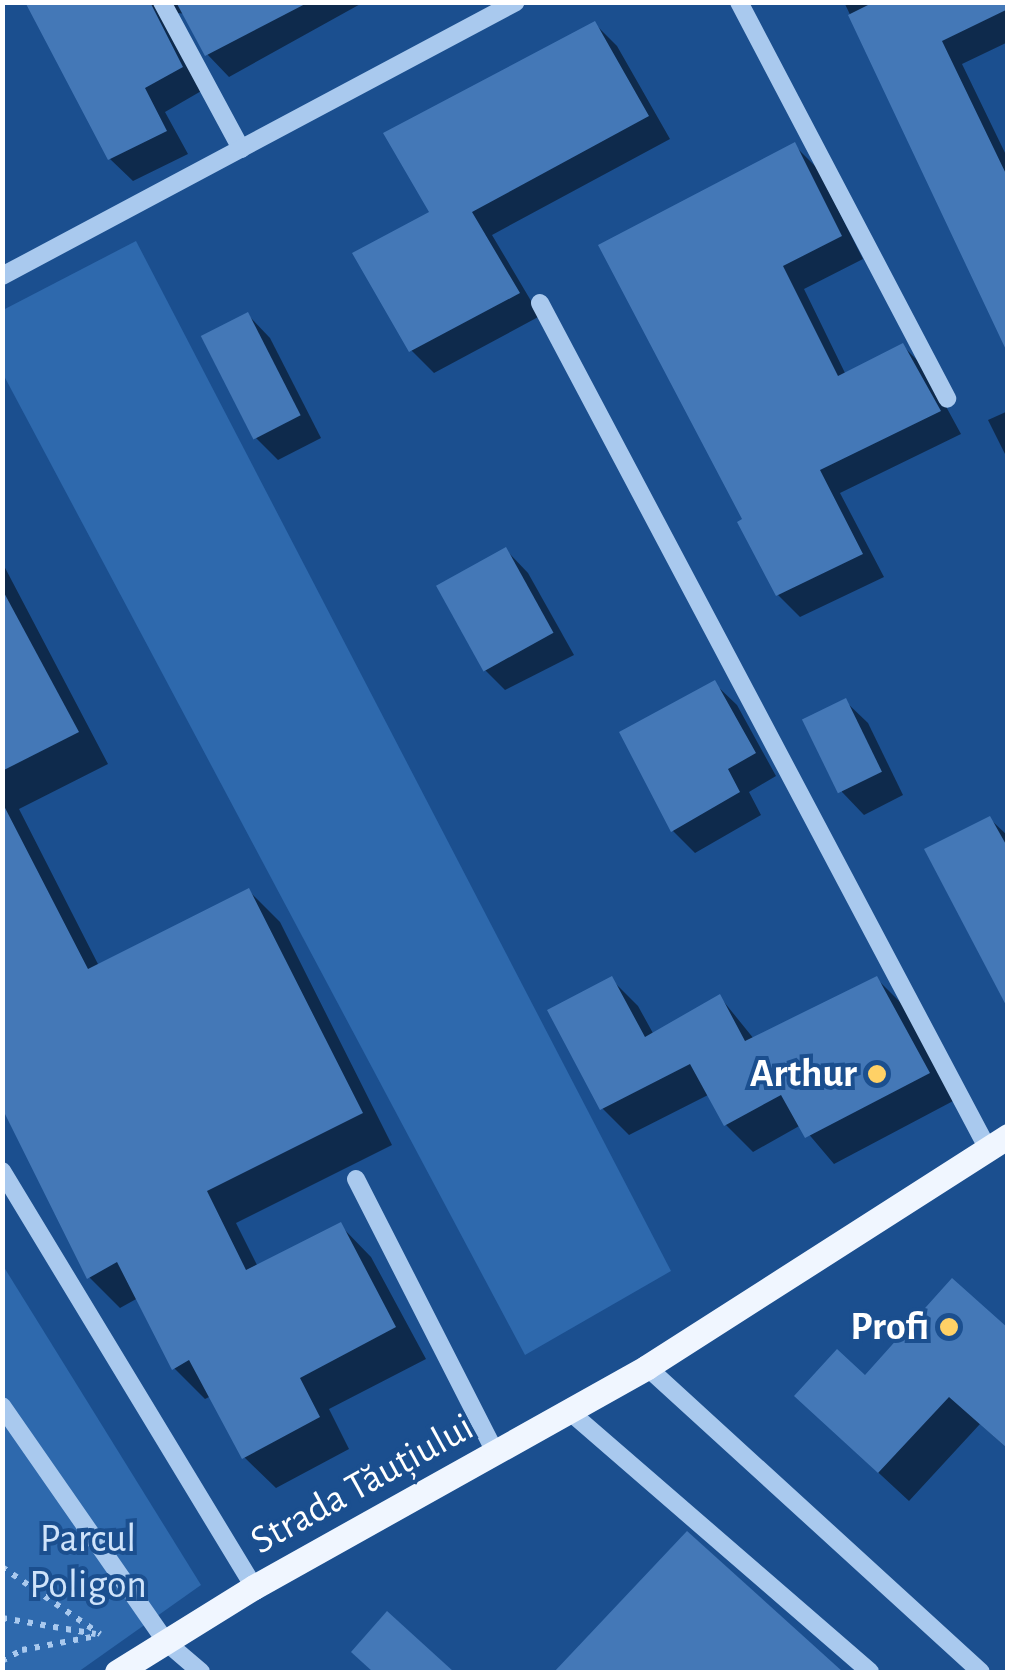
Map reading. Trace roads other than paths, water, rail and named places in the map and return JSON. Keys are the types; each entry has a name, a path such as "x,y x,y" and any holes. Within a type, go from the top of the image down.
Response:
{"main road":[{"name":"Strada Tăuțiului","path":"117,1672 254,1587 646,1366 998,1142"}],"street":[{"path":"162,2 242,149"},
{"path":"2,276 516,2"},
{"path":"739,2 947,400"},
{"path":"540,303 998,1142"},
{"path":"2,1170 254,1587"},
{"path":"356,1179 496,1454"},
{"path":"646,1366 981,1672"},
{"path":"2,1406 166,1642 201,1672"},
{"path":"569,1411 870,1672"}],"place":[{"name":"Arthur","path":"877,1074"},
{"name":"Profi","path":"949,1327"}],"park label":[{"name":"Parcul Poligon","path":"88,1562"}]}
